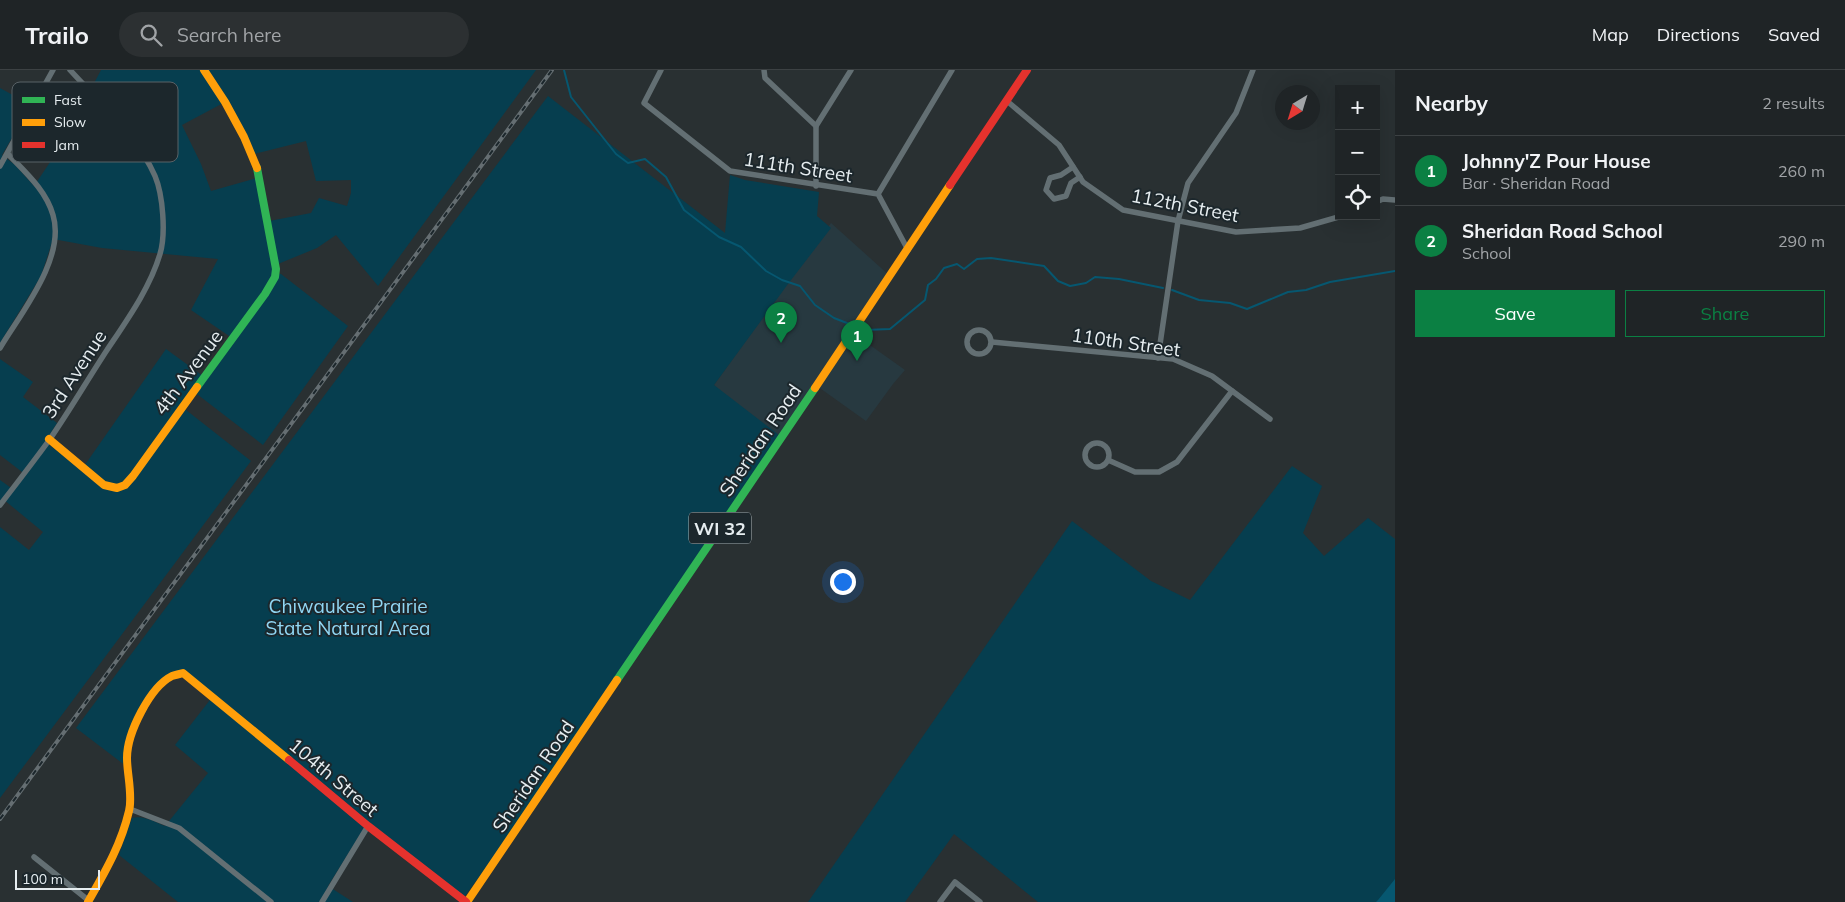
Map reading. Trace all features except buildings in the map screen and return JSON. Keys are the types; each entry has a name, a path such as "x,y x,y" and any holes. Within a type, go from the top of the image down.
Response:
{"street":[{"path":"47,82 53,70"},
{"name":"3rd Avenue","path":"70,70 81,82"},
{"name":"4th Avenue","path":"50,439 104,485 117,488 125,485 249,317 275,277 276,269 256,164 225,102 204,70"},
{"name":"111th Street","path":"661,70 644,103 730,171 816,186 878,194"},
{"path":"764,70 765,78 816,126"},
{"path":"816,186 816,126 851,70"},
{"path":"908,250 878,194 952,70"},
{"name":"Sheridan Road","path":"467,902 908,250 1027,70"},
{"path":"1158,358 1178,221 1188,183 1236,113 1253,70"},
{"name":"112th Street","path":"1007,101 1059,145 1083,182 1123,210 1236,232 1300,228 1335,218"},
{"path":"0,166 12,147"},
{"path":"8,154 12,158"},
{"path":"0,348 47,268 54,244 54,216 42,192 15,162"},
{"name":"3rd Avenue","path":"0,505 50,439 147,285 161,252 163,216 160,193 148,162"},
{"path":"1073,167 1050,178 1046,190 1054,198 1066,196 1071,183 1080,177"},
{"path":"1380,200 1395,200"},
{"name":"110th Street","path":"979,329 987,331 992,342 989,350 978,354 970,350 967,342 972,332 979,329"},
{"name":"110th Street","path":"992,342 1173,359 1212,376 1270,419"},
{"path":"1108,460 1135,472 1159,472 1177,462 1232,391"},
{"path":"1091,444 1102,444 1108,453 1108,460 1102,466 1090,465 1085,458 1086,450 1091,444"},
{"name":"104th Street","path":"130,809 127,757 128,739 136,720 160,685 172,676 183,674 368,826 467,902"},
{"path":"34,857 88,901 118,848 130,809 180,828 271,902"},
{"path":"322,902 368,826"},
{"path":"940,902 955,882 980,902"}],"shaded area":[{"path":"831,223 890,276 853,333 905,370 866,421 817,386 774,449 714,385"},
{"path":"1395,879 1395,902 1376,902 1378,900"}],"green space":[{"path":"101,70 536,70 378,286 336,235 317,248 273,266 273,273 281,274 348,326 263,445 193,391 181,406 251,461 0,798 0,527 29,550 43,532 3,499 0,502 0,480 14,490 26,475 0,455 0,359 33,382 23,397 57,423 45,442 82,469 166,349 207,379 235,340 191,310 218,259 102,248 53,239 41,276 0,343 0,88 12,95 12,138 2,155 15,165 34,186 50,162 178,162 178,82 95,82","holes":["227,101 254,154 306,141 316,181 351,180 351,193 347,206 319,198 311,213 264,222 257,178 211,191 201,164 182,125"]},
{"name":"Chiwaukee Prairie State Natural Area","path":"548,96 725,233 730,175 745,180 819,192 817,216 831,228 714,385 779,435 504,843 465,896 462,896 368,822 328,886 353,902 178,902 119,855 132,818 145,818 165,826 208,773 175,745 213,696 190,677 170,674 133,722 126,766 76,728"},
{"path":"1292,466 1322,486 1303,533 1324,556 1368,518 1395,539 1395,902 1038,902 954,834 905,902 808,902 1072,521 1151,581 1190,600"}],"waterway":[{"path":"564,70 571,97 616,154 628,163 645,159 666,177 684,210 719,237 741,247 766,271 782,280 800,286 815,305 834,318 852,325"},
{"path":"861,329 890,329 925,300 928,285 936,279 944,268 957,264 964,269 977,259 991,258 1044,266 1058,281 1070,286 1086,283 1095,277 1119,279 1163,288"},
{"path":"1172,290 1199,300 1230,303 1247,309 1288,292 1306,290 1330,282 1395,271"}],"railway":[{"path":"0,819 552,70"}],"traffic: fast":[{"path":"197,387 265,294 275,277 276,269 257,168"},
{"path":"617,680 815,388"}],"traffic: slow":[{"path":"204,70 225,102 244,137 257,168"},
{"path":"815,388 950,185"},
{"path":"49,439 104,485 117,488 125,485 133,476 197,387"},
{"path":"88,902 117,847 126,823 130,805 127,758 135,724 148,700 172,676 183,673 289,760"},
{"path":"467,902 617,680"}],"traffic: jam":[{"path":"950,185 1027,70"},
{"path":"289,760 368,826 466,902"}],"place":[{"name":"Sheridan Road School","path":"781,343"},
{"name":"Johnny'Z Pour House","path":"857,361"}]}
